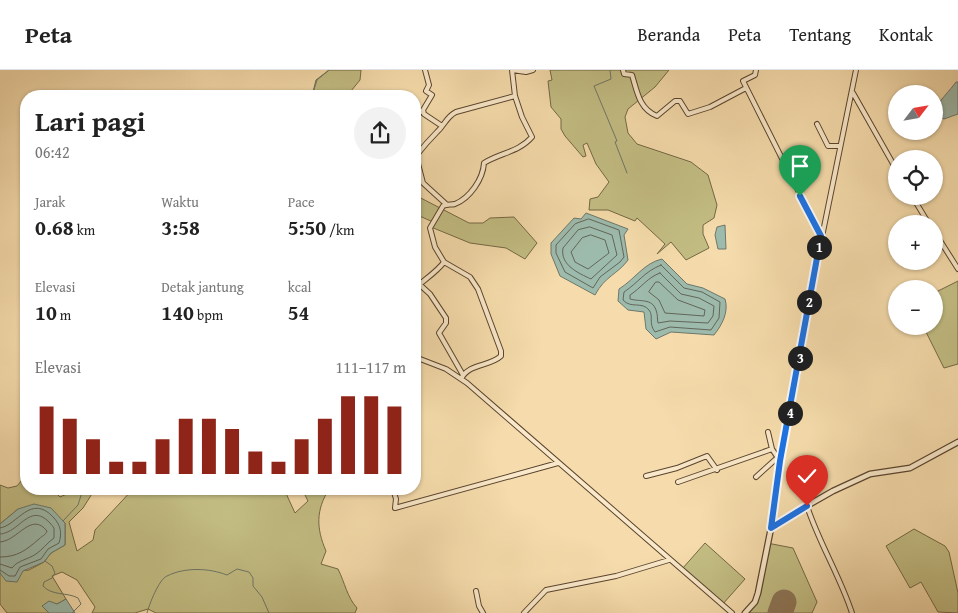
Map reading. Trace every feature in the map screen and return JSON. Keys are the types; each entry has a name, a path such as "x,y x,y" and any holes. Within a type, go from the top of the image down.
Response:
{"street":[{"path":"424,70 429,85 426,91 432,95 423,110 424,114 442,126"},
{"path":"462,377 470,369 496,361 501,356 501,350 478,289 470,277 444,262 435,247 430,228 446,204 457,202 478,183 482,178 484,163 507,155 531,138 531,130 522,118 515,96 512,70 526,72 533,70"},
{"path":"623,70 624,74 632,74 642,105 646,110 657,116 675,101 680,101 688,114 710,107 746,88"},
{"path":"756,70 756,75 743,81 821,236"},
{"path":"745,613 755,602 758,593 771,528 779,459 821,236 839,146 853,93 856,70"},
{"path":"853,93 888,155"},
{"path":"421,150 442,126 448,116 456,112 515,96"},
{"path":"817,124 828,146 839,146"},
{"path":"421,176 423,184 446,204"},
{"path":"943,245 958,269"},
{"path":"421,282 434,270 440,268 444,262"},
{"path":"421,286 430,294 446,318 446,322 439,333 462,377"},
{"path":"421,359 462,377 558,463 732,613"},
{"path":"768,432 772,450 779,459"},
{"path":"771,528 807,506 870,474 910,468 958,442"},
{"path":"678,482 772,450"},
{"path":"646,476 677,468 707,456 717,470"},
{"path":"756,477 779,459"},
{"path":"395,495 395,508 558,463"},
{"path":"807,506 817,537 842,581 852,613"},
{"path":"524,613 546,590 624,574 669,560"},
{"path":"476,591 479,606 483,613"}],"shaded area":[{"path":"329,70 361,70 360,80 352,90 314,90 316,80"},
{"path":"550,70 669,70 655,87 628,109 625,117 628,133 637,144 691,162 708,175 717,205 714,218 703,225 703,234 709,248 686,260 671,242 657,254 665,244 637,218 635,221 608,210 589,210 590,199 598,197 609,182 596,164 587,143 583,145 586,156 583,157 561,129 561,119 551,107 548,81 552,80"},
{"path":"421,198 469,223 483,223 490,218 514,217 537,243 525,259 506,248 470,243 431,227 433,222 421,217"},
{"path":"958,281 958,364 944,368 928,335 943,335 943,288"},
{"path":"20,482 20,495 58,495 60,497 64,495 91,495 83,508 69,522 77,551 93,540 95,530 127,495 287,495 295,513 308,501 305,495 326,495 319,519 320,535 326,551 321,564 338,569 348,595 357,608 355,613 156,613 148,609 135,613 92,613 95,607 77,580 62,572 52,576 66,599 57,604 43,607 49,613 7,613 0,604 0,573 29,570 44,562 51,553 65,545 65,523 18,509 0,524 0,485 8,488 17,486"},
{"path":"914,529 945,546 949,552 958,593 958,613 938,612 921,582 910,588 886,546"},
{"path":"705,543 745,579 722,605 682,569"},
{"path":"767,543 793,548 817,602 812,613 790,613 793,605 774,598 769,613 744,613 757,598"}],"water":[{"path":"958,82 958,114 943,119 943,98"},
{"path":"586,213 628,229 624,235 628,260 603,283 595,295 560,276 551,254 551,243 574,218 581,219"},
{"path":"725,225 726,249 718,249 715,235 717,227"},
{"path":"662,259 687,284 703,288 725,299 726,309 724,318 714,335 671,332 656,339 646,329 644,312 628,310 618,301 619,289 650,264"},
{"path":"34,504 51,508 65,523 65,545 51,553 44,562 23,571 17,582 6,581 0,573 0,524 18,509"},
{"path":"66,599 75,613 49,613 42,606 49,601 57,604"}],"waterway":[{"path":"314,90 317,80 329,70"},
{"path":"610,70 611,79 594,86 617,141 615,142 627,173"},
{"path":"63,521 78,505 81,495"},
{"path":"45,561 52,566 55,573 52,578 44,582 43,586 55,593 78,598 81,604 72,613"},
{"path":"147,613 158,587 167,576 189,570 213,571 227,575 237,569 249,572 253,578 253,586 262,597 269,613"}],"runway":[{"path":"780,613 784,602"}],"route":[{"path":"800,196 821,236 800,362 780,461 771,528 807,506"}]}
